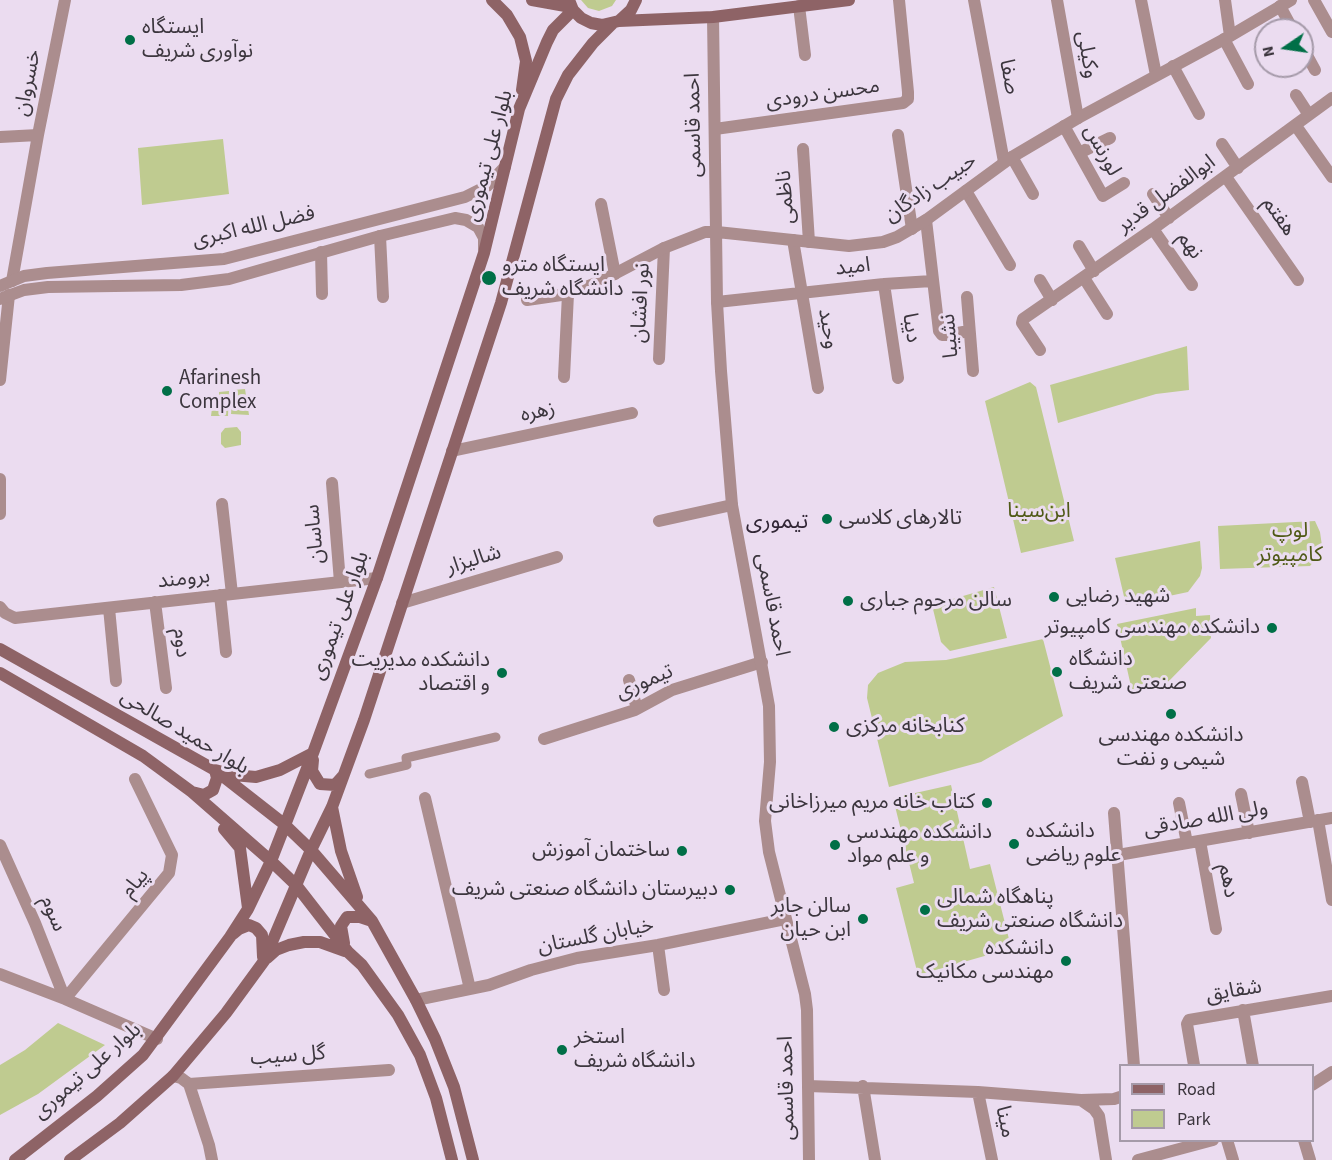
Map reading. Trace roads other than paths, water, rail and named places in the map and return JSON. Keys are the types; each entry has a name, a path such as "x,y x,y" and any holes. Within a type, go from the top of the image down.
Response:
{"main road":[{"path":"492,0 507,15 520,37 526,61 519,109"},
{"path":"532,0 571,6 581,18 602,25 616,22 713,17 777,4 799,6 849,0"},
{"path":"264,961 346,772 501,303 556,99 574,67 593,43 631,10 636,0"},
{"name":"بلوار علی تیموری","path":"15,1160 97,1096 143,1055 157,1039 248,909 271,861 313,753 376,578 484,253 519,109 553,30 571,6"},
{"name":"بلوار حمید صالحی","path":"0,649 215,770 284,824 311,850 372,921 416,1000 435,1039 454,1087 473,1160"},
{"name":"بلوار حمید صالحی","path":"0,673 143,756 192,792 296,885 348,952 362,965 398,1015 420,1055 436,1098 452,1160"},
{"path":"313,753 312,771 320,784 335,785 346,772"},
{"path":"192,792 204,795 213,790 217,778 215,770 233,775 256,777 280,770 313,753"},
{"path":"192,792 240,848 248,909"},
{"path":"332,807 341,851 361,906"},
{"path":"348,952 340,931 343,921 353,916 372,921"},
{"path":"230,937 239,929 249,925 256,928 262,935 264,961"},
{"path":"70,1160 120,1123 173,1076 226,1012 264,961 276,950 304,942 320,942 334,945 348,952"}],"street":[{"name":"خسروان","path":"0,380 5,290 65,0"},
{"name":"محسن درودی","path":"715,129 903,104 908,99 908,92 899,0"},
{"name":"صفا","path":"974,0 1008,160 1033,194"},
{"name":"وکیلی","path":"1057,0 1078,118"},
{"path":"1141,0 1156,75"},
{"path":"1225,0 1227,37 1248,84"},
{"path":"1314,0 1332,32"},
{"path":"1285,3 1289,18"},
{"name":"حبیب زادگان","path":"527,300 568,294 615,274 664,248 699,234 717,232 849,246 883,242 912,229 1008,160 1064,126 1285,3"},
{"path":"799,6 805,55"},
{"name":"احمد قاسمی","path":"713,17 717,302 732,505 769,706 770,762 765,821 769,852 807,1010 809,1160"},
{"path":"1173,66 1199,114"},
{"path":"1296,95 1309,115"},
{"name":"ابوالفضل قدیر","path":"1040,350 1022,323 1023,319 1169,218 1332,98"},
{"name":"لورنس","path":"1064,126 1103,196 1124,183"},
{"path":"1296,126 1332,177"},
{"path":"0,137 38,135"},
{"path":"898,135 912,229"},
{"path":"1079,153 1110,138"},
{"path":"1222,144 1238,168"},
{"name":"ناظمی","path":"803,149 809,242"},
{"name":"فضل الله اکبری","path":"5,290 24,276 179,264 224,259 258,251 465,197 487,186 505,167"},
{"name":"هفتم","path":"1226,177 1298,280"},
{"path":"966,191 1010,265"},
{"path":"1153,194 1169,218"},
{"path":"449,200 458,209 455,218 466,220 482,231 484,253"},
{"path":"601,204 615,274"},
{"name":"فضل الله اکبری","path":"5,290 181,285 229,279 380,236 455,218"},
{"path":"926,220 932,281"},
{"name":"نهم","path":"1153,229 1192,285"},
{"path":"380,236 383,297"},
{"name":"وحید","path":"793,240 818,388"},
{"path":"1079,246 1107,314"},
{"name":"نور افشان","path":"659,359 664,248"},
{"path":"258,251 262,270"},
{"path":"321,252 321,294"},
{"path":"1040,280 1052,300"},
{"name":"امید","path":"717,302 932,281"},
{"name":"نشیبا","path":"932,281 939,331 942,335 969,331"},
{"name":"دیبا","path":"884,284 898,378"},
{"path":"564,377 568,294"},
{"name":"نشیبا","path":"967,297 973,371"},
{"name":"زهره","path":"452,451 632,413"},
{"path":"0,479 0,511"},
{"name":"ساسان","path":"332,483 340,582"},
{"path":"222,504 226,652"},
{"path":"659,521 732,505"},
{"name":"شالیزار","path":"402,603 557,557"},
{"name":"برومند","path":"0,607 5,613 15,618 376,578"},
{"name":"دوم","path":"155,602 166,688"},
{"path":"108,608 116,681"},
{"name":"تیموری","path":"544,739 638,710 663,694 762,662"},
{"path":"629,680 638,710"},
{"path":"369,774 407,765 406,758 496,737"},
{"name":"پیام","path":"65,999 169,873 172,855 135,779"},
{"path":"1302,782 1314,821 1332,900"},
{"path":"1241,794 1249,833"},
{"path":"425,798 470,988"},
{"name":"دهم","path":"1179,803 1193,842 1216,929"},
{"path":"1114,813 1118,855"},
{"name":"ولی الله صادقی","path":"1134,1064 1118,855 1332,818"},
{"name":"سوم","path":"0,845 35,922 65,999"},
{"name":"خیابان گلستان","path":"416,1000 489,985 531,970 577,958 658,945 785,919"},
{"path":"658,945 664,990"},
{"path":"0,974 157,1039"},
{"name":"شقایق","path":"1194,1064 1187,1024 1189,1020 1332,996"},
{"path":"1243,1010 1253,1064"},
{"name":"گل سیب","path":"189,1083 389,1070"},
{"path":"1314,1084 1332,1072"},
{"path":"173,1076 189,1083 212,1160"},
{"path":"808,1086 863,1086 1082,1100 1119,1097"},
{"path":"863,1086 875,1160"},
{"name":"مینا","path":"978,1092 992,1160"},
{"path":"1082,1100 1099,1116 1106,1160"},
{"path":"1138,1160 1206,1142"},
{"path":"1228,1142 1233,1160"},
{"path":"1305,1142 1310,1160"}],"place":[{"name":"ایستگاه نوآوری شریف","path":"130,40"},
{"name":"ایستگاه مترو دانشگاه شریف","path":"489,278"},
{"name":"Afarinesh Complex","path":"167,391"},
{"name":"تالارهای کلاسی","path":"827,519"},
{"name":"شهید رضایی","path":"1054,597"},
{"name":"سالن مرحوم جباری","path":"848,601"},
{"name":"دانشکده مهندسی کامپیوتر","path":"1272,628"},
{"name":"دانشگاه صنعتی شریف","path":"1057,672"},
{"name":"دانشکده مدیریت و اقتصاد","path":"502,673"},
{"name":"دانشکده مهندسی شیمی و نفت","path":"1171,714"},
{"name":"کنابخانه مرکزی","path":"834,727"},
{"name":"کتاب خانه مریم میرزاخانی","path":"987,803"},
{"name":"دانشکده علوم ریاضی","path":"1014,844"},
{"name":"دانشکده مهندسی و علم مواد","path":"835,845"},
{"name":"ساختمان آموزش","path":"682,851"},
{"name":"دبیرستان دانشگاه صنعتی شریف","path":"730,890"},
{"name":"پناهگاه شمالی دانشگاه صنعتی شریف","path":"925,910"},
{"name":"سالن جابر ابن حیان","path":"863,919"},
{"name":"دانشکده مهندسی مکانیک","path":"1066,961"},
{"name":"استخر دانشگاه شریف","path":"562,1050"}],"district":[{"name":"تیموری","path":"777,523"}],"park label":[{"name":"ابن‌سینا","path":"1039,512"},
{"name":"لوپ کامپیوتر","path":"1290,544"}]}
